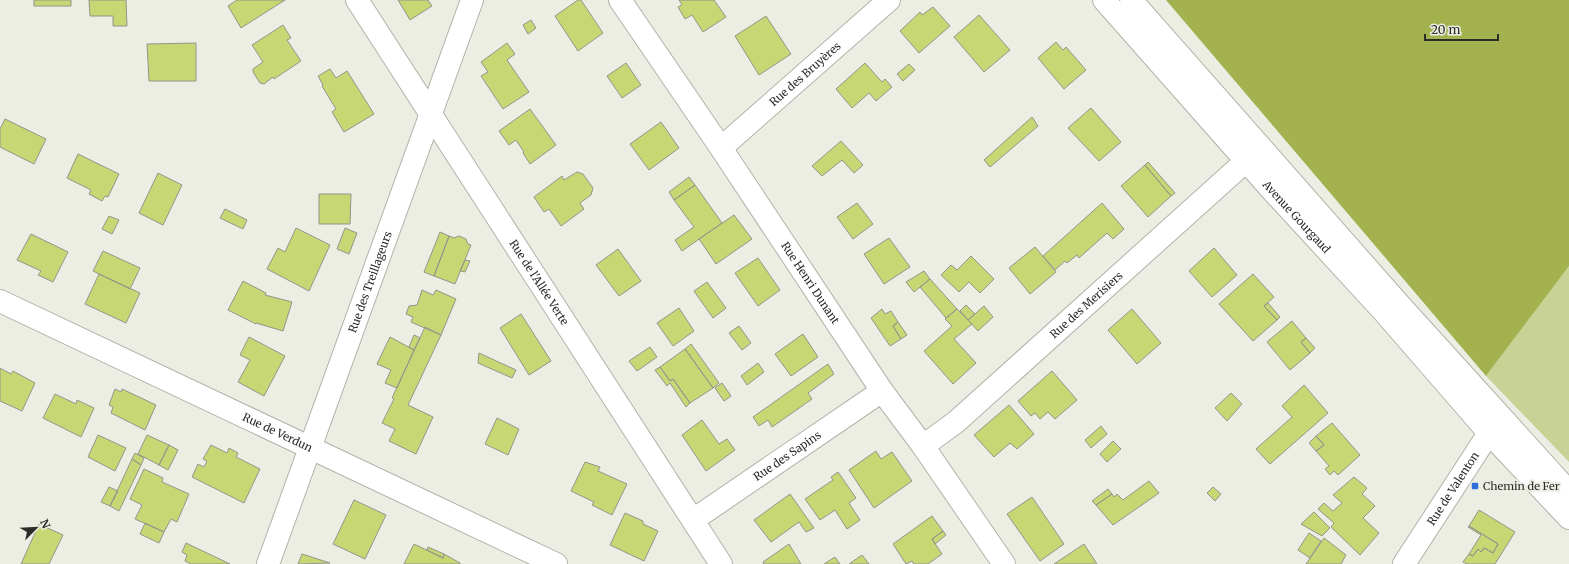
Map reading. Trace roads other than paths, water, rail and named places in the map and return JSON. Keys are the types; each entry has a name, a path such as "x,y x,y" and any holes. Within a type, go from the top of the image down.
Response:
{"street":[{"name":"Rue de l'Allée Verte","path":"357,0 721,564"},
{"name":"Rue des Treillageurs","path":"268,564 472,0"},
{"name":"Rue Henri Dunant","path":"620,0 721,148 882,391 923,446 1004,564"},
{"name":"Rue des Bruyères","path":"721,148 889,0"},
{"name":"Avenue Gourgaud","path":"1104,0 1246,161 1384,312 1489,433 1569,518"},
{"name":"Avenue Gourgaud","path":"1131,0 1398,303 1569,492"},
{"name":"Rue des Merisiers","path":"923,446 956,422 1246,161"},
{"name":"Rue de Verdun","path":"0,300 556,564"},
{"name":"Rue des Sapins","path":"693,520 882,391"},
{"name":"Rue de Valenton","path":"1404,564 1489,433 1496,411"}],"place":[{"name":"Chemin de Fer","path":"1475,486"}]}
